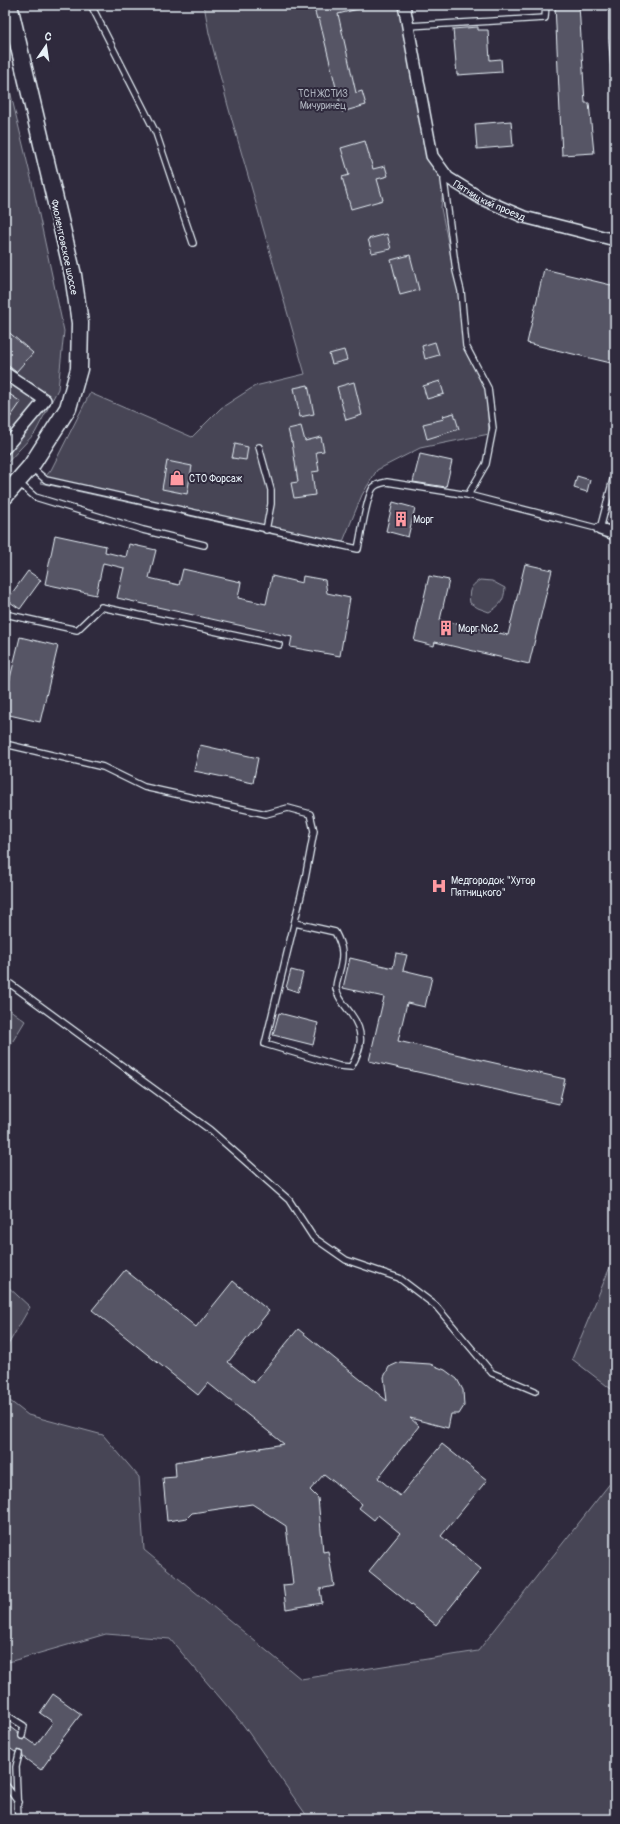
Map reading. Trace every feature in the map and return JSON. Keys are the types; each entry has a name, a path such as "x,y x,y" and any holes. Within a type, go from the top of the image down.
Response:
{"main road":[{"name":"Фиолентовское шоссе","path":"5,496 31,466 68,408 79,369 80,323 73,275 9,5"}],"street":[{"name":"Пятницкий проезд","path":"404,5 432,156 448,178 482,199 524,217 615,240"},
{"path":"5,373 44,400 5,448"},
{"path":"600,530 615,534"}],"lane":[{"path":"90,5 156,133 193,243"},
{"path":"409,26 545,18 546,5"},
{"path":"612,5 612,38 615,79"},
{"name":"Пятницкий проезд","path":"444,180 456,271 461,291 466,346 488,388 493,428 486,464 468,495"},
{"path":"259,447 271,490 271,504 266,530"},
{"path":"31,466 46,480 266,530 358,549 369,497 373,488 379,483 387,482 468,495 600,530 615,472"},
{"path":"17,482 35,497 143,530 204,545"},
{"path":"5,614 77,630 101,607 279,645"},
{"path":"5,744 103,767 144,787 266,814 288,808 310,814 314,831 295,923 265,1044 339,1066 350,1067 359,1053 361,1034 352,1015 340,1000 336,986 341,964 342,947 335,932 295,923"},
{"path":"5,980 210,1130 289,1200 313,1237 346,1260 399,1278 436,1306 492,1373 535,1391"},
{"path":"5,1714 24,1726 22,1736"},
{"path":"18,1819 16,1766 19,1754"},
{"path":"5,1784 18,1802"}],"green space":[{"name":"ТСН ЖСТИЗ Мичуринец","path":"204,5 400,5 428,159 444,180 441,208 458,292 464,347 486,390 489,434 420,448 377,470 362,495 340,549 40,483 51,470 90,393 192,437 221,408 255,386 305,374 228,106 209,33"},
{"path":"5,70 32,182 64,331 58,389 35,433 5,465"},
{"path":"480,580 492,581 505,588 501,603 489,612 470,603 470,589"},
{"path":"5,1006 25,1021 5,1054"},
{"path":"615,1255 615,1392 572,1359"},
{"path":"5,1284 30,1307 5,1350"},
{"path":"5,1397 28,1415 103,1435 139,1477 144,1550 301,1679 478,1651 615,1477 615,1819 309,1819 244,1726 170,1639 106,1634 5,1663"}],"building":[{"path":"313,5 357,5 358,9 338,14 356,93 362,91 366,105 342,112 319,18 317,19"},
{"path":"555,5 579,5 585,103 589,103 594,153 562,155"},
{"path":"478,27 478,30 488,30 490,60 501,59 502,72 457,75 453,29"},
{"path":"511,121 513,146 477,149 475,124"},
{"path":"365,141 373,169 385,166 388,176 377,179 383,200 351,209 342,177 349,175 341,148"},
{"path":"387,234 391,249 372,253 368,239"},
{"path":"410,255 419,290 400,295 391,260"},
{"path":"544,269 615,286 615,364 527,343"},
{"path":"5,329 33,353 16,372 5,363"},
{"path":"435,342 439,355 425,359 422,346"},
{"path":"344,350 347,360 332,364 329,354"},
{"path":"440,381 444,394 427,399 423,386"},
{"path":"354,382 362,415 346,420 337,387"},
{"path":"308,385 314,414 300,417 294,388"},
{"path":"5,391 21,402 5,425"},
{"path":"454,413 459,429 427,439 423,424 444,419 443,416"},
{"path":"301,426 305,441 321,437 324,451 316,452 319,471 312,472 315,495 294,498 291,483 298,482 292,442 288,429"},
{"path":"235,444 248,447 246,460 232,458"},
{"path":"420,454 452,461 446,487 413,482"},
{"name":"СТО Форсаж","path":"167,461 192,466 187,494 162,489"},
{"path":"577,476 590,480 587,492 574,488"},
{"name":"Морг","path":"393,502 415,508 408,537 386,531"},
{"path":"55,535 106,546 105,552 126,557 129,544 156,550 149,578 179,585 183,569 241,582 238,598 266,604 272,576 302,583 303,576 325,580 327,593 350,598 340,656 290,647 292,637 117,598 124,568 103,563 96,595 45,584"},
{"name":"Морг №2","path":"525,564 552,570 529,664 435,642 434,646 414,641 429,576 449,580 440,620 508,635"},
{"path":"28,571 41,580 20,609 7,600"},
{"path":"20,637 58,646 40,722 5,714 5,699"},
{"path":"200,745 258,758 253,783 194,771"},
{"path":"396,953 407,955 403,970 432,977 425,1007 407,1003 398,1041 565,1079 559,1104 369,1061 384,997 343,988 350,958 393,968"},
{"path":"291,970 303,973 298,992 286,988"},
{"path":"279,1013 318,1023 313,1045 273,1035"},
{"path":"125,1270 196,1327 233,1281 269,1311 228,1362 254,1383 298,1329 387,1401 384,1377 389,1367 400,1362 430,1364 445,1370 457,1379 463,1390 464,1406 459,1414 451,1414 448,1428 410,1418 419,1426 378,1478 400,1496 442,1444 487,1480 441,1536 481,1569 436,1625 369,1571 400,1533 378,1515 374,1520 359,1508 362,1504 324,1474 310,1490 318,1498 323,1552 328,1551 334,1586 320,1589 322,1603 286,1609 283,1585 293,1584 286,1526 252,1504 192,1513 187,1518 167,1521 163,1478 176,1477 175,1462 284,1444 208,1383 198,1395 92,1310"},
{"path":"53,1694 81,1714 50,1755 51,1756 41,1770 23,1757 22,1751 18,1750 15,1752 5,1745 5,1734 10,1727 18,1733 20,1739 23,1740 26,1738 36,1745 53,1722 40,1713"}],"place":[{"name":"СТО Форсаж","path":"177,478"},
{"name":"Морг","path":"401,519"},
{"name":"Морг №2","path":"446,628"},
{"name":"Медгородок \"Хутор Пятницкого\"","path":"439,886"}]}
